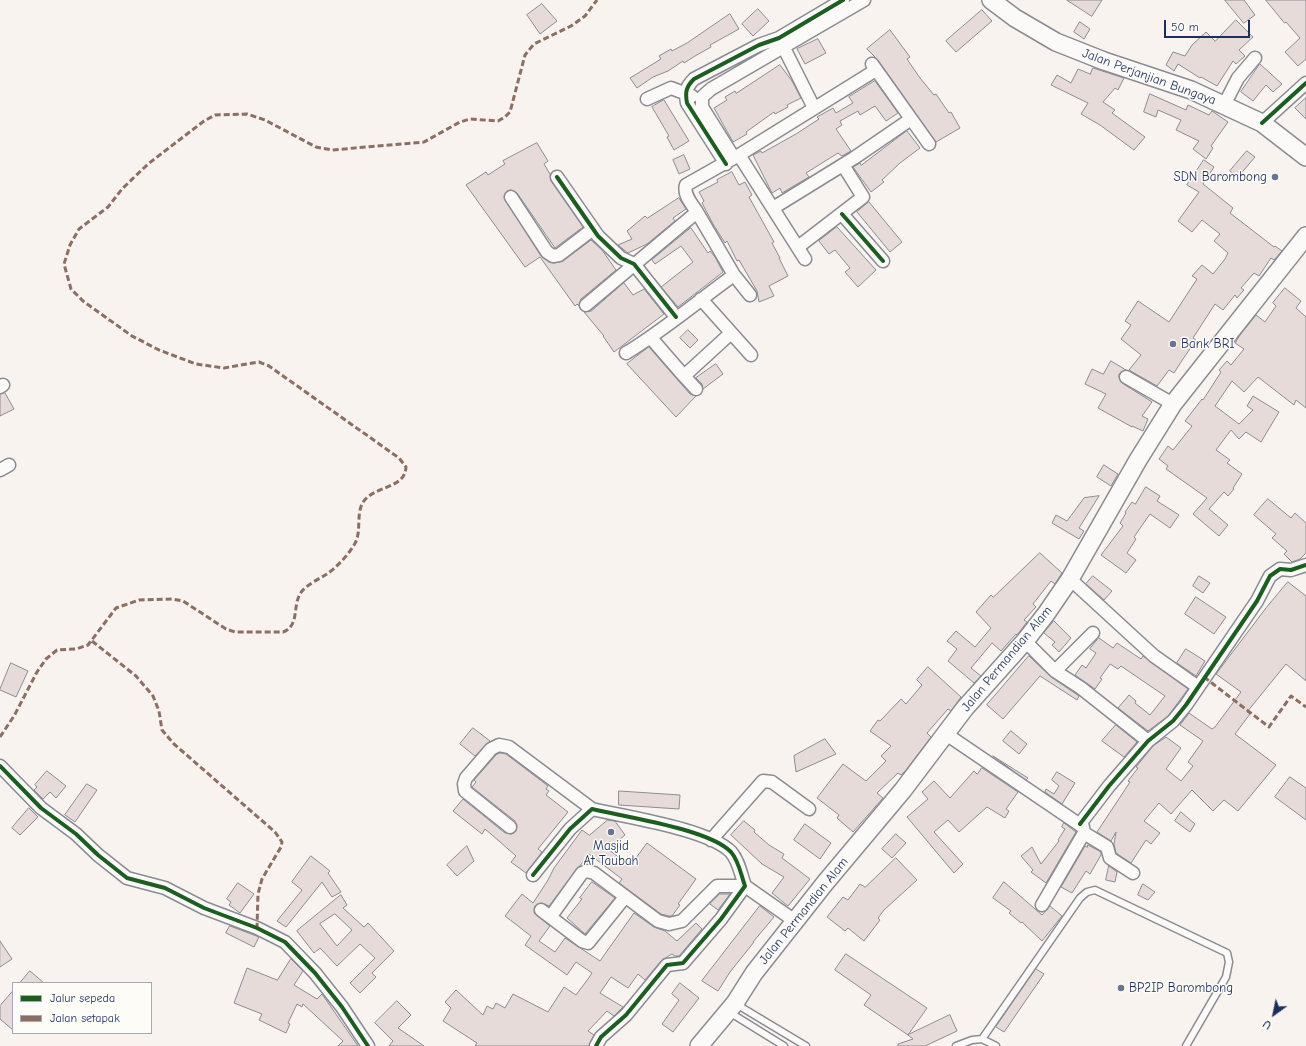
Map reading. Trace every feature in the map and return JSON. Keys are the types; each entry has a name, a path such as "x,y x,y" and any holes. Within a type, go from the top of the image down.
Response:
{"main road":[{"name":"Jalan Perjanjian Bungaya","path":"990,0 1020,21 1056,42 1104,61 1191,90 1262,123 1306,157"},
{"name":"Jalan Permandian Alam","path":"699,1046 732,1007 754,973 795,921 903,790 965,708 1025,641 1070,579 1138,460 1173,404 1306,236"}],"street":[{"path":"733,159 702,107 701,100 706,92 843,0"},
{"path":"806,260 773,208 687,103 685,92 694,79 747,51 781,42 864,0"},
{"path":"781,42 814,108"},
{"path":"1224,105 1238,78 1255,58"},
{"path":"750,295 734,274 687,197 685,190 686,185 733,159 814,108 874,67 929,144"},
{"path":"1262,123 1306,83"},
{"path":"647,99 669,88 685,92 701,100"},
{"path":"773,208 842,165 911,119"},
{"path":"798,247 862,199 863,195 842,165"},
{"path":"556,177 593,230 620,258 634,264 676,317"},
{"path":"510,197 547,252 551,255 559,255 593,230"},
{"path":"586,305 697,212"},
{"path":"842,214 883,261"},
{"path":"626,353 651,338 676,317 734,274"},
{"path":"701,298 751,355"},
{"path":"684,376 731,333"},
{"path":"651,338 696,389"},
{"path":"1126,378 1173,404"},
{"path":"1042,905 1082,829 1109,786 1148,741 1173,721 1186,705 1257,601 1270,576 1280,569 1292,570 1306,565"},
{"path":"1070,579 1154,656 1198,687"},
{"path":"1055,671 1093,633"},
{"path":"1025,641 1055,671 1081,688 1148,741"},
{"path":"946,734 1107,847 1110,858 1133,873"},
{"path":"510,827 465,791 464,788 466,778 491,749 499,745 509,748 592,809 689,831 711,840 731,853 736,860 745,886"},
{"path":"0,766 41,808 76,834 98,855 127,878 165,888 204,908 257,928 285,942 315,973 342,1007 368,1046"},
{"path":"711,840 763,781 772,782 809,809"},
{"path":"533,875 570,829 592,809"},
{"path":"625,897 588,943 582,941 546,913 582,873 587,871 594,873 658,921 669,924 675,924 682,921 717,886 745,886 795,921"},
{"path":"596,1046 601,1037 626,1015 667,966 683,963 721,919 745,886"}],"lane":[{"path":"982,1039 1080,898 1087,892 1095,890 1227,953 1229,962 1226,977 1186,1046"},
{"path":"732,1007 784,1046"},
{"path":"732,1007 806,1046"},
{"path":"956,1046 972,1040 982,1039 996,1046"}],"building":[{"path":"1067,0 1102,0 1092,16"},
{"path":"1225,0 1244,0 1255,15 1244,23"},
{"path":"1266,0 1306,0 1306,59 1298,66 1285,52 1300,38"},
{"path":"542,4 557,21 540,34 527,15"},
{"path":"758,9 769,21 753,36 742,24"},
{"path":"982,10 992,21 956,52 946,41"},
{"path":"730,14 739,29 710,45 711,47 684,63 683,61 668,71 653,77 637,88 630,78 661,59 659,56 671,49 672,51 687,43"},
{"path":"1236,20 1253,37 1239,50 1245,56 1236,64 1233,61 1217,86 1201,77 1200,78 1178,64 1174,71 1166,65 1173,52 1185,56 1192,45 1206,32 1215,41"},
{"path":"1080,22 1090,29 1084,39 1074,32"},
{"path":"890,30 910,57 907,59 920,78 934,95 936,94 949,113 951,112 960,128 936,142 878,60 867,49"},
{"path":"818,39 826,53 805,64 797,49"},
{"path":"1260,64 1282,84 1273,92 1266,85 1253,101 1241,92"},
{"path":"780,65 792,81 801,98 787,105 788,107 775,114 774,112 746,132 747,134 733,142 714,108 727,100 725,97 735,91 736,93"},
{"path":"1093,68 1124,78 1118,90 1115,88 1103,102 1115,110 1112,113 1145,137 1134,150 1100,125 1081,114 1088,103 1051,85 1057,75 1071,83 1078,69 1090,74"},
{"path":"875,81 898,113 886,121 875,106 860,115 858,111 840,121 842,125 836,129 851,151 842,156 838,153 806,173 809,177 782,193 780,188 772,193 753,155 761,151 762,153 796,134 819,119 817,117 833,108 836,113 853,103 849,97"},
{"path":"1150,94 1186,110 1188,105 1209,115 1212,111 1228,122 1211,146 1213,148 1206,159 1193,149 1199,141 1176,130 1181,120 1158,110 1156,117 1144,112"},
{"path":"1306,98 1306,119 1295,108"},
{"path":"664,100 689,141 674,150 667,137 669,136 652,107"},
{"path":"907,131 920,148 900,163 882,180 884,182 871,192 853,167 860,163 861,165"},
{"path":"537,143 548,161 544,164 550,174 551,181 583,227 555,248 517,193 511,190 507,191 504,198 541,256 549,262 554,263 563,261 591,240 602,250 616,270 581,299 579,306 577,304 575,306 540,257 525,267 466,185 486,172 488,175 505,164 503,161"},
{"path":"1247,151 1255,157 1238,177 1230,171"},
{"path":"684,155 690,169 679,174 673,160"},
{"path":"1204,160 1214,167 1203,184 1233,208 1230,213 1274,247 1275,246 1282,251 1274,260 1271,258 1259,276 1254,273 1241,288 1244,290 1237,298 1235,295 1223,310 1215,304 1193,338 1196,340 1174,373 1169,370 1157,386 1129,370 1141,355 1121,339 1131,325 1125,321 1138,301 1169,322 1197,279 1192,276 1202,265 1213,274 1228,253 1214,241 1220,234 1202,220 1192,232 1178,221 1199,192 1187,185"},
{"path":"732,172 739,185 745,182 752,195 749,197 774,242 772,243 788,276 769,286 774,296 759,302 757,291 739,260 737,261 727,241 725,243 713,224 702,203 704,201 699,192 718,182 717,180"},
{"path":"679,198 686,209 673,218 675,221 647,244 628,253 618,245 632,239 627,231 645,216 647,218"},
{"path":"869,202 902,242 890,252 857,212"},
{"path":"837,227 876,270 858,287 845,272 850,268 835,250 829,254 819,241"},
{"path":"691,228 708,253 710,251 715,257 723,272 678,307 661,287 693,262 681,246 655,264 652,260"},
{"path":"624,283 633,295 644,289 664,314 614,352 604,336 584,312 591,311"},
{"path":"1285,288 1301,301 1296,308 1306,317 1306,408 1296,400 1294,405 1258,377 1244,392 1232,381 1215,406 1239,424 1253,410 1247,406 1253,396 1279,412 1261,442 1246,432 1239,439 1231,430 1216,450 1230,460 1227,463 1242,474 1233,488 1234,489 1228,496 1224,492 1209,509 1228,525 1219,536 1193,514 1207,498 1166,469 1168,466 1159,459 1168,446 1173,450 1192,426 1185,421 1202,399 1203,400 1221,372 1219,370 1227,361 1231,365 1244,349 1235,343 1240,335 1256,315 1265,322 1276,306 1273,303"},
{"path":"688,330 698,340 690,348 680,338"},
{"path":"649,347 690,394 696,396 676,417 627,364"},
{"path":"1111,361 1126,370 1119,374 1122,383 1152,402 1142,416 1148,419 1143,431 1132,427 1098,408 1106,394 1085,384 1092,369 1103,374"},
{"path":"716,364 723,374 703,389 702,384 696,378"},
{"path":"5,393 14,409 0,416 0,394"},
{"path":"1104,465 1118,474 1111,486 1097,477"},
{"path":"1146,487 1160,496 1157,501 1179,515 1170,528 1150,514 1134,537 1136,539 1127,553 1136,560 1126,573 1101,555 1123,526 1120,523 1126,513 1125,512 1132,502 1135,504"},
{"path":"1099,496 1079,528 1084,531 1079,539 1052,523 1056,515 1067,521 1084,498"},
{"path":"1268,499 1291,518 1295,513 1306,523 1306,553 1300,559 1292,562 1284,554 1287,551 1272,538 1276,534 1254,515"},
{"path":"1040,553 1062,573 1055,584 1051,581 1033,604 1036,607 1024,620 1027,622 1017,635 1016,634 1001,651 992,643 971,668 981,676 974,683 948,661 957,649 947,641 956,631 975,647 991,628 976,612 991,595 993,597"},
{"path":"1093,576 1112,591 1104,600 1086,584"},
{"path":"1199,576 1210,583 1203,593 1193,586"},
{"path":"1288,582 1306,596 1306,681 1286,664 1247,712 1250,714 1235,734 1276,765 1238,811 1224,800 1213,811 1192,790 1171,814 1159,803 1144,821 1160,833 1151,844 1146,840 1131,863 1116,853 1114,844 1116,832 1111,841 1097,832 1130,782 1128,781 1138,768 1136,767 1153,746 1166,737 1181,748 1166,769 1181,781 1193,766 1188,762 1203,741 1180,725 1189,713 1212,729 1215,727 1241,692 1216,674 1266,608"},
{"path":"1196,597 1226,617 1214,634 1185,614"},
{"path":"1054,621 1071,638 1059,652 1052,645 1055,642 1044,633"},
{"path":"1099,638 1113,648 1117,643 1141,659 1143,656 1188,689 1168,716 1148,731 1118,708 1129,695 1136,701 1135,703 1150,715 1165,696 1121,666 1118,669 1110,664 1100,678 1102,679 1095,689 1075,675 1082,665 1086,668 1096,653 1090,649"},
{"path":"1186,649 1205,661 1196,676 1177,663"},
{"path":"1029,656 1051,677 1079,696 1077,700 1040,676 1003,719 987,705"},
{"path":"11,663 28,671 16,697 0,690"},
{"path":"928,667 961,697 951,711 948,709 927,733 931,737 906,770 901,775 898,773 877,793 883,798 853,832 837,818 839,815 817,798 843,764 866,781 886,761 881,756 891,746 870,731 878,720 880,721 901,699 906,704 922,685 917,680"},
{"path":"1116,725 1137,742 1124,757 1102,741"},
{"path":"473,728 490,741 475,756 460,744"},
{"path":"1011,731 1027,744 1019,754 1003,741"},
{"path":"825,739 836,754 796,772 794,756"},
{"path":"500,753 506,754 548,786 546,789 549,791 546,795 568,812 538,849 542,852 526,873 511,862 516,856 485,829 482,834 453,811 463,799 505,833 512,834 516,831 517,825 515,821 472,787 476,782 474,780 496,755"},
{"path":"993,756 1028,778 1026,780"},
{"path":"982,768 1018,792 1006,809 1009,811 1005,818 987,807 959,832 948,820 934,832 963,864 954,873 907,817 928,799 922,792 934,781 950,798 974,771 977,774"},
{"path":"47,771 66,786 56,798 50,792 43,799 34,790 37,787 35,785"},
{"path":"1057,772 1075,783 1062,804 1045,792 1046,789 1054,794 1059,786 1052,780"},
{"path":"1290,777 1306,788 1306,820 1275,797"},
{"path":"87,784 97,790 75,822 65,815"},
{"path":"619,791 680,795 679,809 619,805"},
{"path":"29,808 38,817 20,835 12,828"},
{"path":"1181,812 1195,824 1190,832 1175,821"},
{"path":"608,820 615,821 625,835 608,849 630,866 647,843 696,879 678,904 680,905 672,916 669,916 661,914 619,883 622,879 589,854 549,906 542,903 535,906 534,913 550,926 539,941 555,952 565,938 600,961 634,913 654,927 665,931 677,941 696,923 702,929 679,956 672,954 662,960 645,980 638,974 628,988 611,977 600,993 623,1007 614,1016 607,1011 588,1031 594,1035 589,1046 475,1046 477,1043 443,1021 451,1008 445,1002 456,990 483,1015 487,1006 493,1009 496,1003 505,1008 513,994 548,1012 564,987 576,995 592,973 576,962 567,975 525,945 531,936 505,916 522,894 533,903 554,868 582,830 589,835"},
{"path":"744,821 769,845 784,854 782,858 810,879 788,906 772,893 784,877 762,864 731,835"},
{"path":"1064,823 1076,832 1046,883 1031,872 1033,870 1021,856 1032,847 1041,864 1059,841 1058,840 1065,829 1062,827"},
{"path":"805,824 831,843 820,859 794,840"},
{"path":"896,834 906,843 892,858 882,849"},
{"path":"1088,845 1101,852 1101,855 1090,874 1086,871 1072,893 1061,887 1085,846 1087,847"},
{"path":"467,846 474,861 457,876 447,865"},
{"path":"311,856 330,871 328,873 341,892 332,897 322,882 286,927 277,921 302,890 292,882"},
{"path":"896,858 917,880 884,910 878,918 880,920 864,941 848,928 845,931 827,917 843,897 848,900 860,884 865,887"},
{"path":"1109,866 1117,872 1115,882 1106,880"},
{"path":"592,882 615,898 585,934 567,918 582,899 580,898"},
{"path":"1004,882 1042,915 1050,906 1062,916 1042,941 1022,922 1021,923 1009,913 1011,911 993,898"},
{"path":"238,883 254,894 240,913 229,905 231,902 227,899"},
{"path":"1143,884 1155,892 1148,900 1138,895"},
{"path":"720,894 730,894 718,910 710,904"},
{"path":"341,895 347,905 343,908 364,927 368,923 394,951 372,973 376,977 360,993 350,983 375,958 360,944 337,966 320,948 314,953 297,931","holes":["335,914 352,930 337,946 320,924"]},
{"path":"760,906 774,917 730,972 718,991 702,981"},
{"path":"230,926 259,937 254,947 226,933"},
{"path":"0,941 12,959 0,967"},
{"path":"846,954 927,1008 908,1035 864,1005 871,995 835,970"},
{"path":"291,959 303,971 294,985 317,999 322,994 358,1046 338,1046 343,1041 303,1004 302,1007 297,1004 288,1023 290,1024 286,1033 259,1020 262,1014 234,1003 247,968 277,980"},
{"path":"1036,969 1044,974 1004,1032 996,1027"},
{"path":"30,971 43,982 21,982"},
{"path":"680,983 699,998 673,1032 662,1024 679,1000 672,994"},
{"path":"12,992 12,1029 0,1019 0,1006"},
{"path":"397,1001 411,1015 398,1028 424,1046 389,1046 393,1041 375,1023"},
{"path":"950,1015 957,1031 925,1046 898,1046 898,1044 913,1039 908,1035"}],"marked path":[{"path":"0,737 14,716 37,672 46,659 57,650 76,649 88,645 116,608 139,600 172,599 183,601 226,629 235,632 283,632 289,629 294,620 299,596 304,588 335,568 354,545 358,535 359,514 362,504 373,493 400,480 406,467 399,458 269,366 259,362 224,368 196,364 159,350 132,336 83,301 71,289 64,264 70,245 79,229 108,207 122,189 148,164 204,121 215,115 247,114 265,120 316,147 332,150 424,142 460,122 470,119 498,121 510,112 525,55 534,44 571,26 585,16 597,0"},
{"path":"92,641 136,676 153,696 159,711 162,730 174,744 275,832 282,842 281,847 262,879 258,894 257,928"},
{"path":"1204,677 1269,727 1291,696 1306,707"}],"cycle path":[{"path":"726,164 687,103 686,93 689,85 694,79 759,45 779,38 843,0"},
{"path":"1262,123 1306,83"},
{"path":"557,177 598,236 621,258 634,264 676,317"},
{"path":"842,214 883,261"},
{"path":"1080,824 1109,786 1148,741 1173,721 1186,705 1257,601 1270,576 1280,569 1291,570 1306,565"},
{"path":"0,766 41,808 76,834 98,855 127,878 165,888 204,908 257,928 285,942 315,973 342,1007 368,1046"},
{"path":"533,875 570,829 592,809 666,825 705,837 720,844 731,852 738,864 745,886 721,919 683,963 667,965 626,1015 601,1037 596,1046"}],"place":[{"name":"SDN Barombong","path":"1275,177"},
{"name":"Bank BRI","path":"1173,344"},
{"name":"Masjid At Taubah","path":"611,832"},
{"name":"BP2IP Barombong","path":"1121,988"}]}
